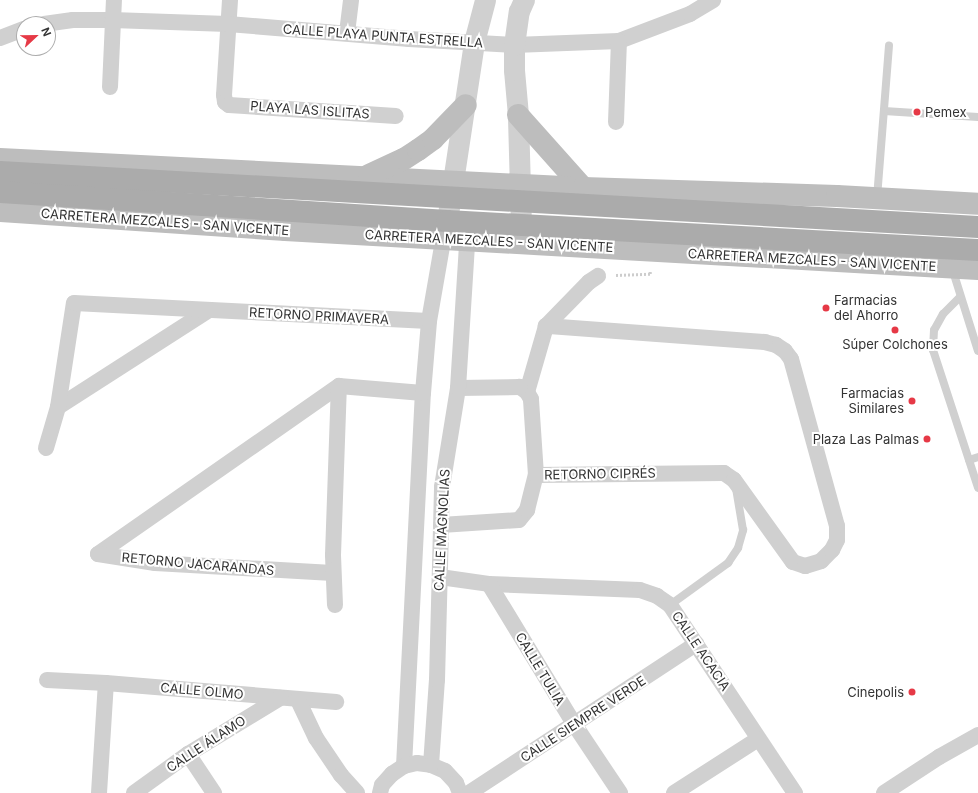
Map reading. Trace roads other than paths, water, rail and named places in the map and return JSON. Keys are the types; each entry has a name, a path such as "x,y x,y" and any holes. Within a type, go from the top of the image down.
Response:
{"main road":[{"path":"366,177 404,159 418,150 433,139 466,105"},
{"path":"518,115 584,188"},
{"path":"0,159 366,177 452,189"},
{"path":"0,172 452,189 973,227 973,250"},
{"path":"520,193 584,188 878,198 978,204"},
{"name":"CARRETERA MEZCALES - SAN VICENTE","path":"0,192 445,230"},
{"name":"CARRETERA MEZCALES - SAN VICENTE","path":"0,211 110,219 468,231 978,269"},
{"name":"CARRETERA MEZCALES - SAN VICENTE","path":"468,231 521,225 973,250"}],"street":[{"path":"110,87 114,0"},
{"path":"228,24 230,0"},
{"path":"347,33 351,0"},
{"path":"445,230 466,105 474,42 485,0"},
{"path":"521,225 518,115 514,70 514,45 519,11 524,0"},
{"name":"CALLE PLAYA PUNTA ESTRELLA","path":"56,22 73,20 112,20 228,24 409,39 514,45 619,41 690,14 713,0"},
{"name":"PLAYA LAS ISLITAS","path":"228,24 224,96 225,102 229,105 396,116"},
{"path":"0,38 16,32"},
{"path":"616,122 619,41"},
{"name":"CALLE MAGNOLIAS","path":"404,766 423,393 429,321 445,230"},
{"name":"CALLE MAGNOLIAS","path":"431,765 437,680 442,487 458,388 468,231"},
{"path":"458,388 520,387 526,392 546,326 590,282 598,276"},
{"name":"RETORNO PRIMAVERA","path":"46,448 58,407 74,302 429,321"},
{"path":"58,407 209,310"},
{"path":"546,326 765,342 785,350 791,359 837,526 837,540 832,550 821,561 805,566 793,562 729,476"},
{"path":"336,606 333,573 340,386 423,393"},
{"name":"RETORNO JACARANDAS","path":"333,573 155,563 98,554 340,386"},
{"name":"RETORNO CIPRÉS","path":"526,392 530,399 536,475 729,476"},
{"path":"441,525 519,520 527,510 536,475"},
{"path":"418,484 442,487"},
{"name":"CALLE ACACIA","path":"440,577 488,584 640,590 656,596 670,605 795,793"},
{"name":"CALLE TULIA","path":"488,584 574,724 620,793"},
{"name":"CALLE SIEMPRE VERDE","path":"479,790 574,724 696,644"},
{"name":"CALLE OLMO","path":"48,680 106,683 336,702"},
{"path":"100,793 106,683"},
{"name":"CALLE ÁLAMO","path":"134,793 188,754 280,698"},
{"path":"298,700 316,738 341,775 357,793"},
{"path":"885,793 939,757 978,735"},
{"path":"674,793 758,739"},
{"path":"188,754 214,793"},
{"path":"380,793 382,785 392,774 404,766 417,763 431,765 445,771 456,783 460,793"}],"lane":[{"path":"878,198 889,45"},
{"path":"884,111 978,117"},
{"path":"952,268 978,351"},
{"path":"960,297 943,314 934,330 933,350 978,488"},
{"path":"969,460 978,458"},
{"path":"670,605 728,563 738,548 743,530 729,476"}],"place":[{"name":"Pemex","path":"917,112"},
{"name":"Farmacias del Ahorro","path":"826,308"},
{"name":"Súper Colchones","path":"895,330"},
{"name":"Farmacias Similares","path":"912,401"},
{"name":"Plaza Las Palmas","path":"927,439"},
{"name":"Cinepolis","path":"912,692"}]}
